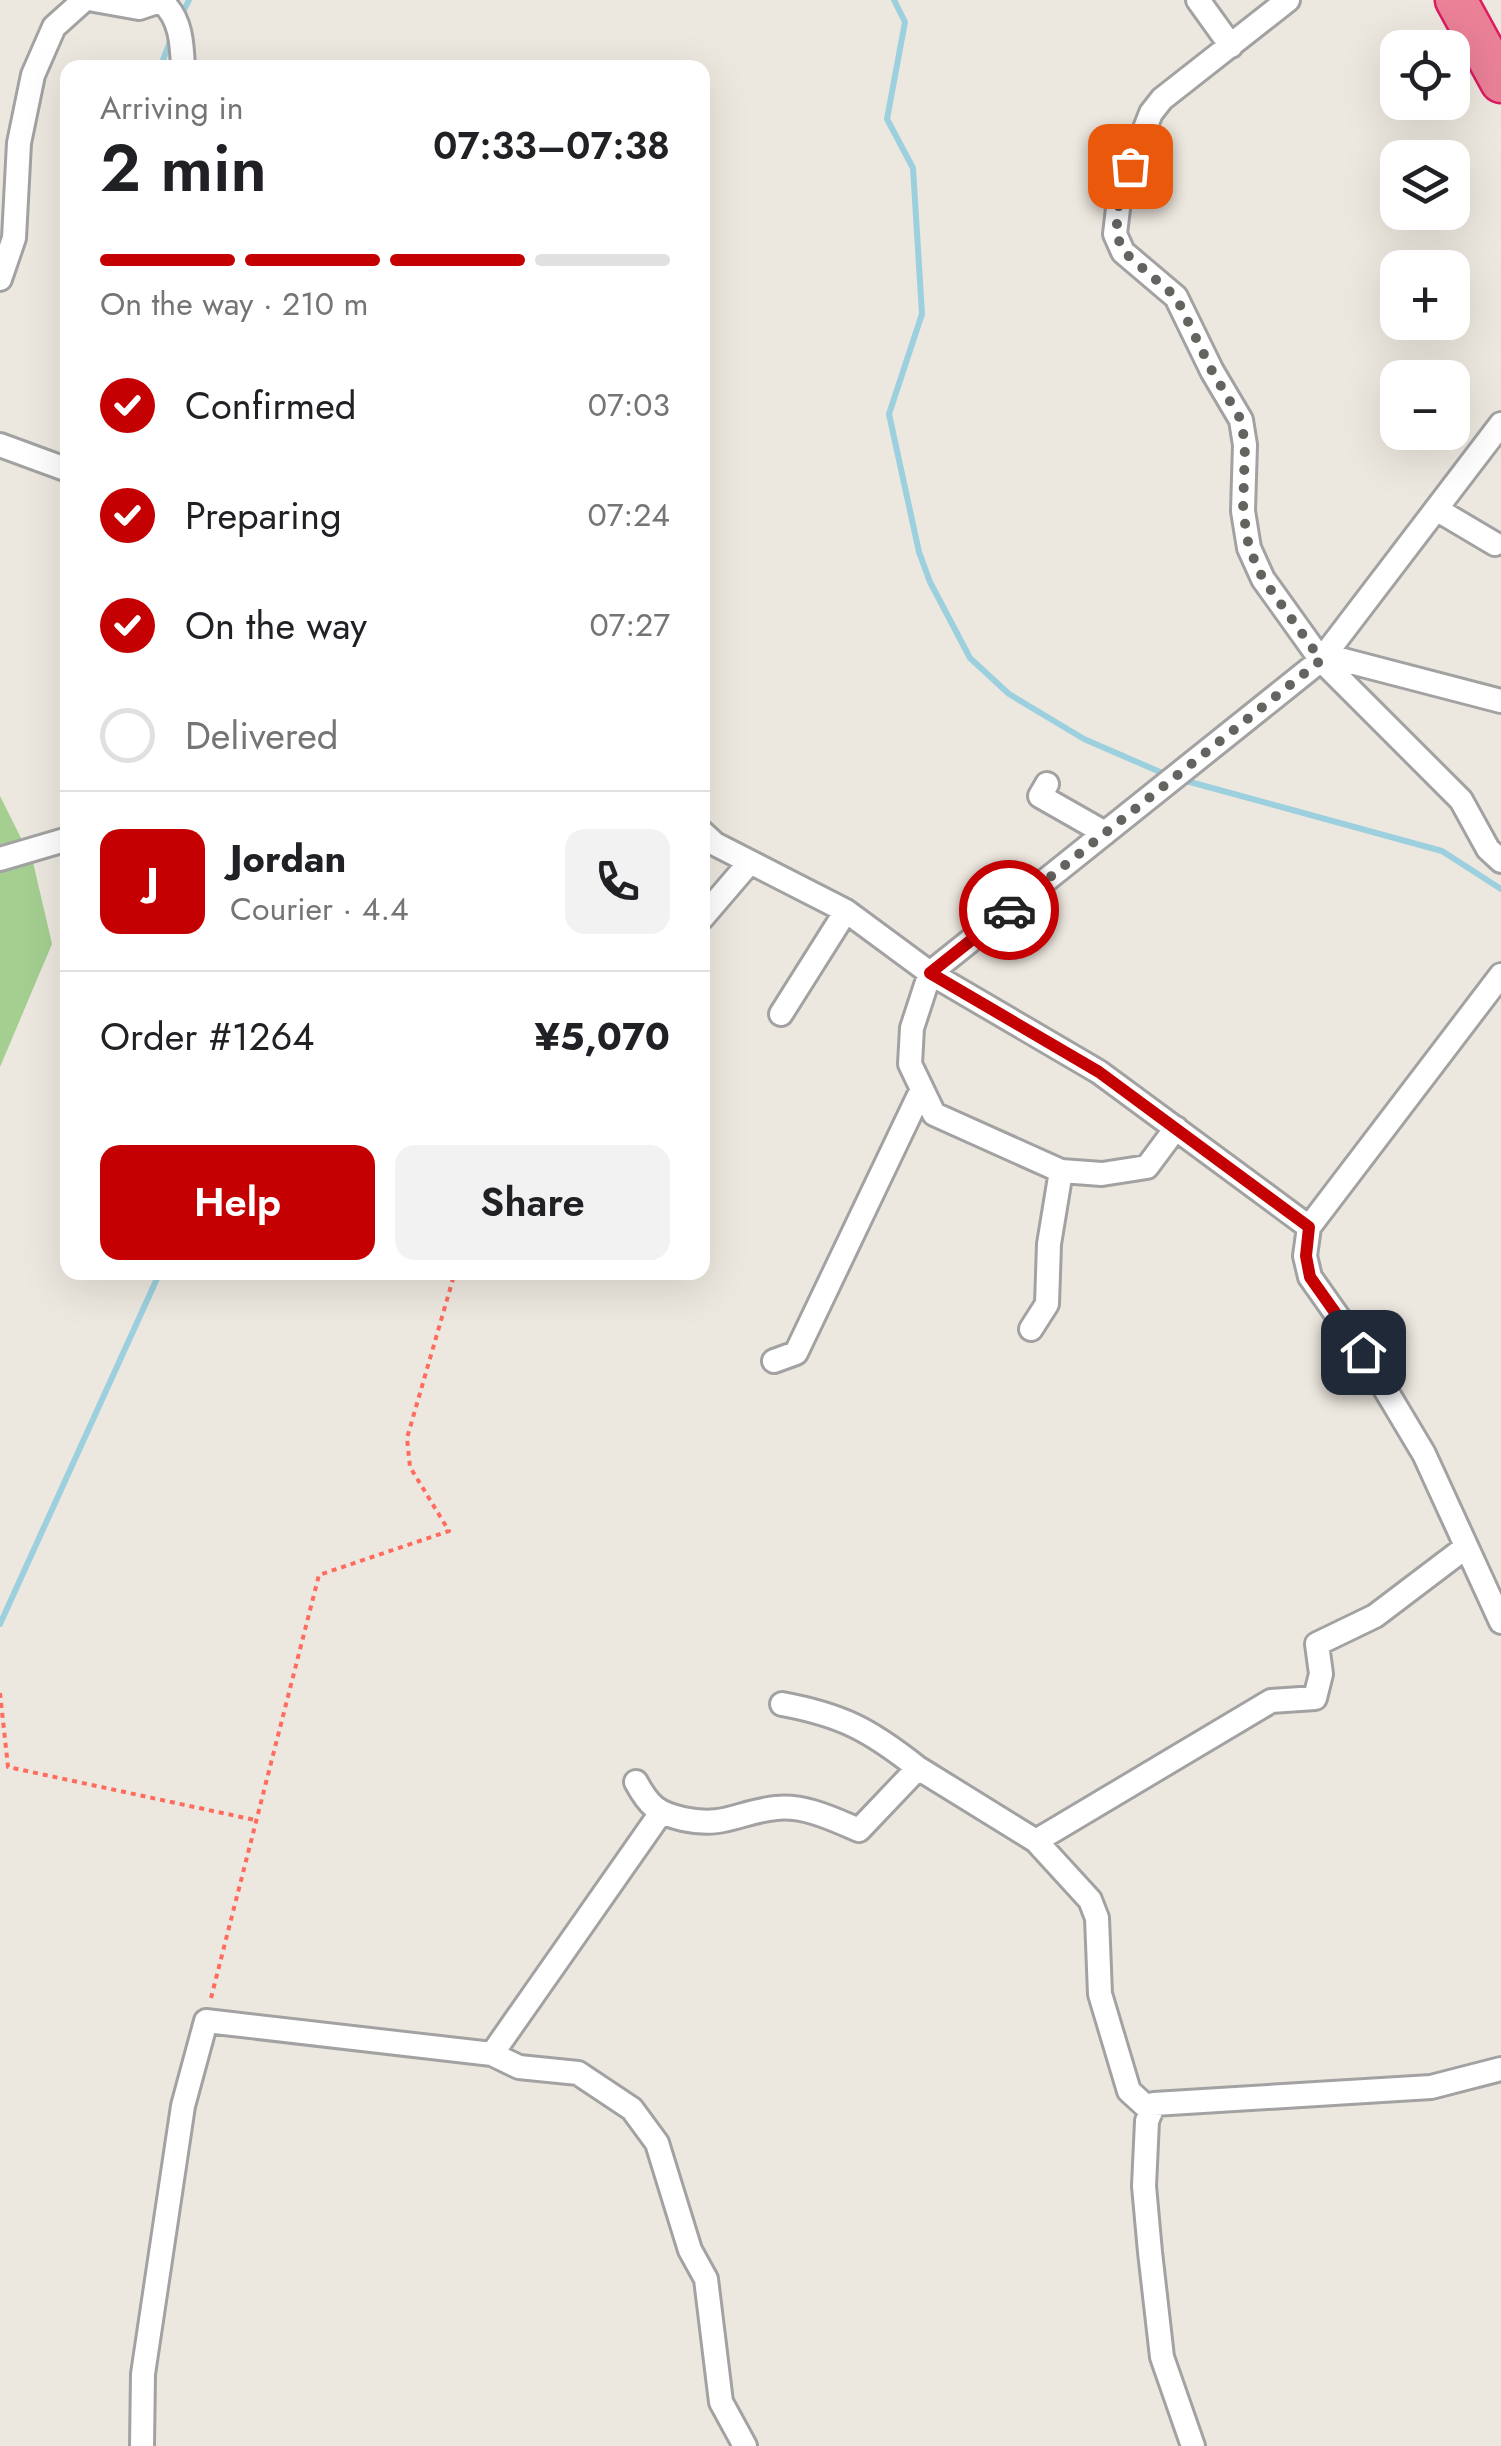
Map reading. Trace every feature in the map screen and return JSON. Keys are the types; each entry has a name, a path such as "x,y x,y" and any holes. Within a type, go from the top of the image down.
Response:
{"highway":[{"path":"1456,0 1501,82"}],"street":[{"path":"0,278 14,238 9,143 32,75 54,27 84,0"},
{"path":"94,0 139,8 165,4 182,40 182,60"},
{"path":"1198,0 1231,46"},
{"path":"1288,0 1162,99 1151,113 1120,192 1116,234 1124,252 1176,297 1241,420 1245,445 1243,511 1249,548 1263,579 1323,658 1461,800 1488,850 1501,861"},
{"path":"1176,1128 1148,1167 1102,1174 1061,1171 934,1114 910,1064 912,1028 930,973 1323,658 1500,425"},
{"path":"0,446 60,467"},
{"path":"1436,509 1495,544"},
{"path":"1323,658 1501,702"},
{"path":"1046,784 1040,796 1105,833"},
{"path":"710,840 846,911 930,973 1099,1072 1309,1227"},
{"path":"0,859 60,841"},
{"path":"710,909 750,862"},
{"path":"781,1014 846,911"},
{"path":"1501,975 1309,1227 1306,1256 1310,1277 1363,1352 1424,1454 1466,1546 1490,1578 1501,1622"},
{"path":"774,1361 796,1353 922,1089"},
{"path":"1031,1329 1047,1304 1049,1244 1061,1171"},
{"path":"1036,1841 1271,1701 1316,1698 1321,1674 1318,1644 1375,1616 1466,1546"},
{"path":"782,1704 819,1711 876,1734 918,1768 1036,1841 1090,1900 1098,1918 1100,1994 1129,2090 1151,2111"},
{"path":"636,1782 660,1814 708,1824 777,1808 812,1811 859,1830 918,1768"},
{"path":"492,2054 660,1814"},
{"path":"142,2446 142,2374 183,2106 206,2021 492,2054 519,2067 578,2073 632,2109 657,2143 690,2250 706,2279 722,2402 745,2446"},
{"path":"1193,2446 1162,2357 1144,2186 1147,2121 1154,2104 1432,2087 1501,2070"}],"path":[{"path":"206,2021 318,1575 449,1531 410,1467 407,1438 454,1280"},
{"path":"0,1693 8,1768 254,1820"}],"green space":[{"path":"0,796 33,862 52,944 0,1067"}],"waterway":[{"path":"181,16 189,0"},
{"path":"894,0 905,22 887,119 913,168 922,314 889,414 919,552 930,582 970,658 1009,694 1084,739 1167,775"},
{"path":"163,60 172,36"},
{"path":"1179,779 1442,851 1501,889"},
{"path":"0,1624 156,1280"}],"way so far":[{"path":"1009,910 1321,660 1263,579 1249,548 1243,511 1245,445 1241,420 1176,297 1124,252 1116,234 1120,192 1130,166"}],"route":[{"path":"1009,910 930,973 1099,1072 1309,1227 1306,1256 1310,1277 1363,1352"}]}
